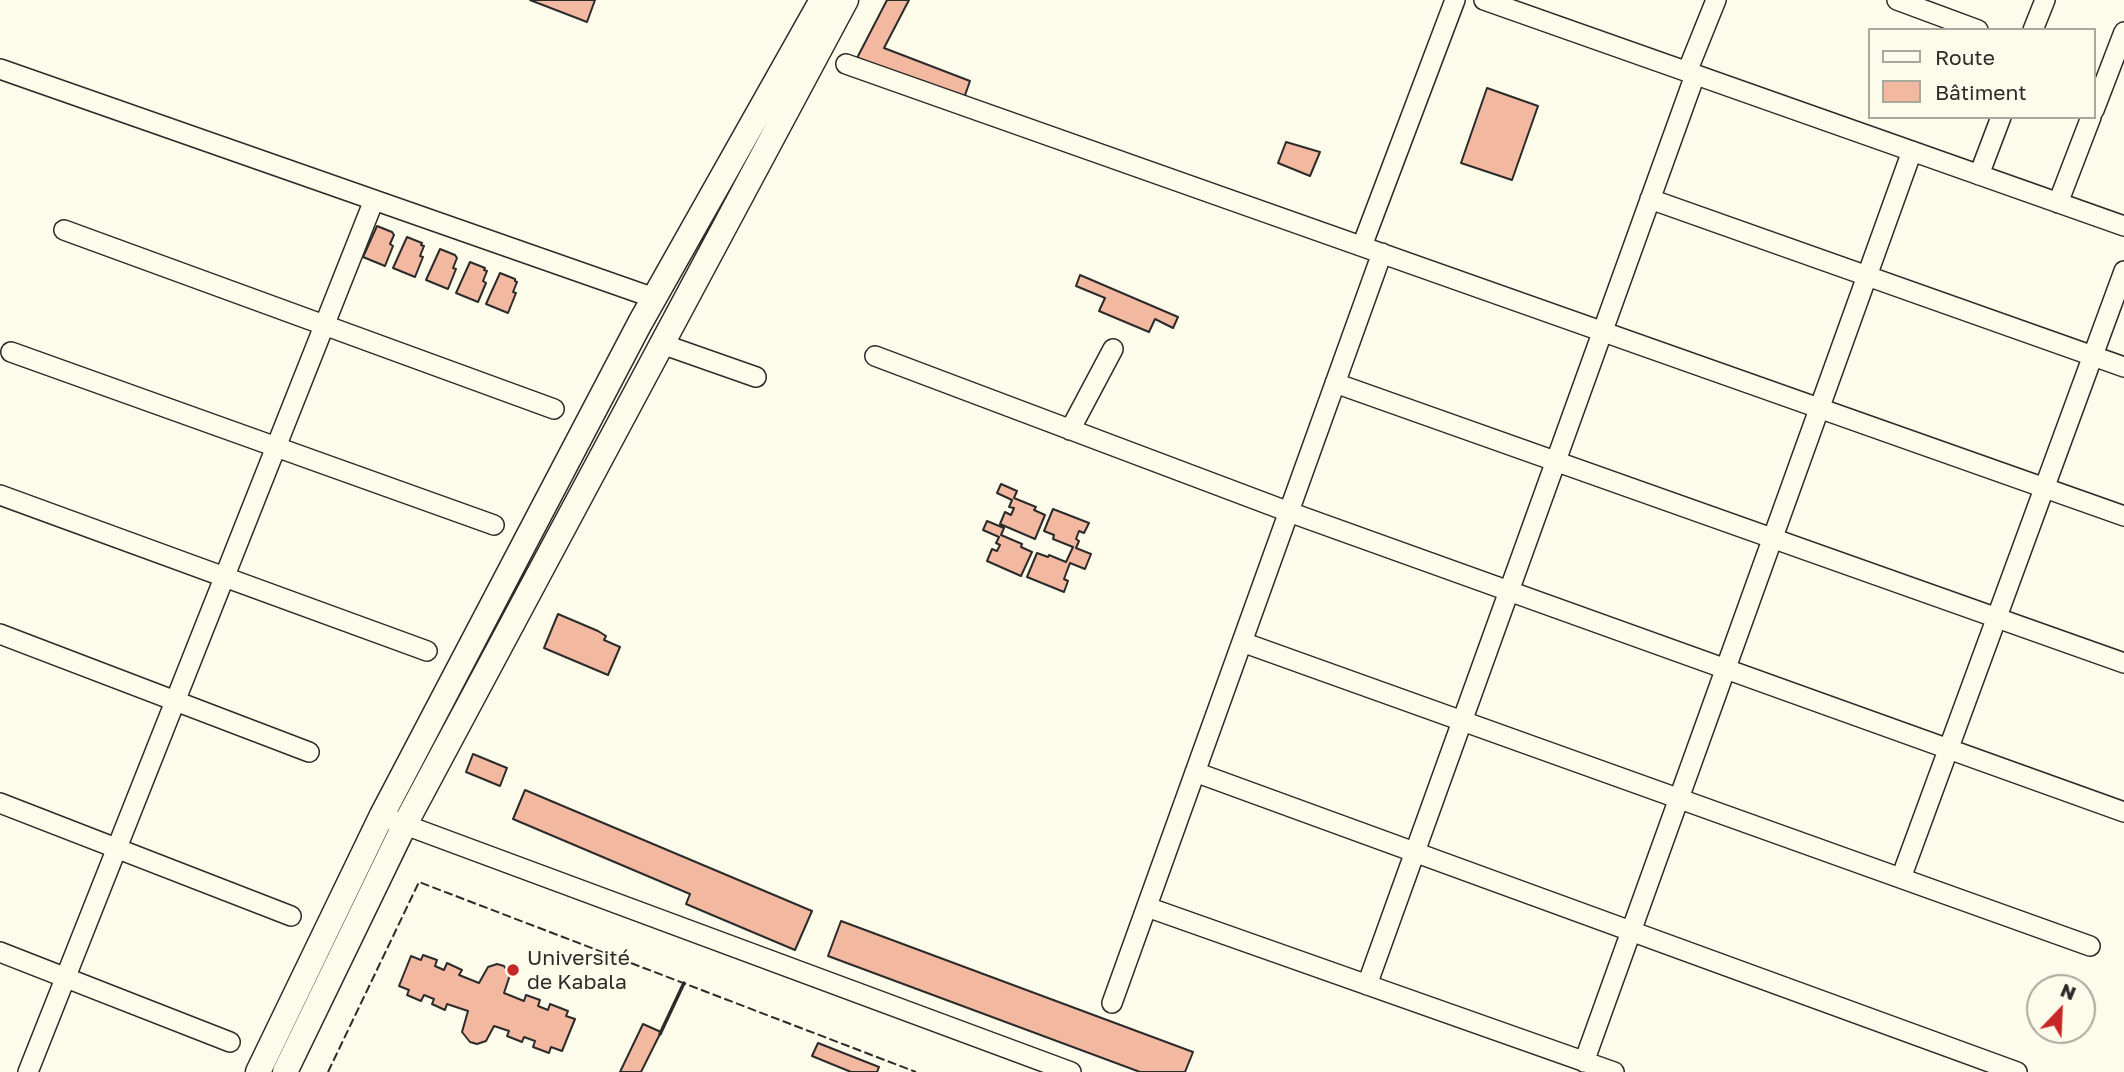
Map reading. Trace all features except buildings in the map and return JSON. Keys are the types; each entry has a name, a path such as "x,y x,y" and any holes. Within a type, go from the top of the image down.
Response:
{"main road":[{"path":"258,1072 382,815 654,298 822,0"},
{"path":"285,1072 404,826 846,0"}],"street":[{"path":"1362,246 1455,0"},
{"path":"1484,0 2124,226"},
{"path":"1367,985 1650,200 1716,0"},
{"path":"1897,0 1973,28"},
{"path":"2035,28 2045,0"},
{"path":"2096,105 2124,33"},
{"path":"846,64 2124,516"},
{"path":"0,69 654,298"},
{"path":"1979,175 2000,119"},
{"path":"2058,203 2090,119"},
{"path":"1584,1062 1912,151"},
{"path":"28,1072 374,200"},
{"path":"1650,200 2124,367"},
{"path":"64,230 554,409"},
{"path":"1112,1003 1382,253"},
{"path":"1901,878 2124,271"},
{"path":"662,344 756,377"},
{"path":"1070,429 1113,349"},
{"path":"11,352 494,526"},
{"path":"875,356 1289,512 2124,812"},
{"path":"1335,383 2124,663"},
{"path":"0,495 427,651"},
{"path":"0,634 309,752"},
{"path":"1242,642 2090,946"},
{"path":"1195,772 2017,1072"},
{"path":"0,803 291,916"},
{"path":"382,815 404,826 1071,1072"},
{"path":"1147,907 1614,1072"},
{"path":"0,952 230,1042"}],"fence":[{"path":"328,1072 419,882 916,1072"}],"wall":[{"path":"660,1034 684,983"}],"place":[{"name":"Université de Kabala","path":"513,970"}]}
